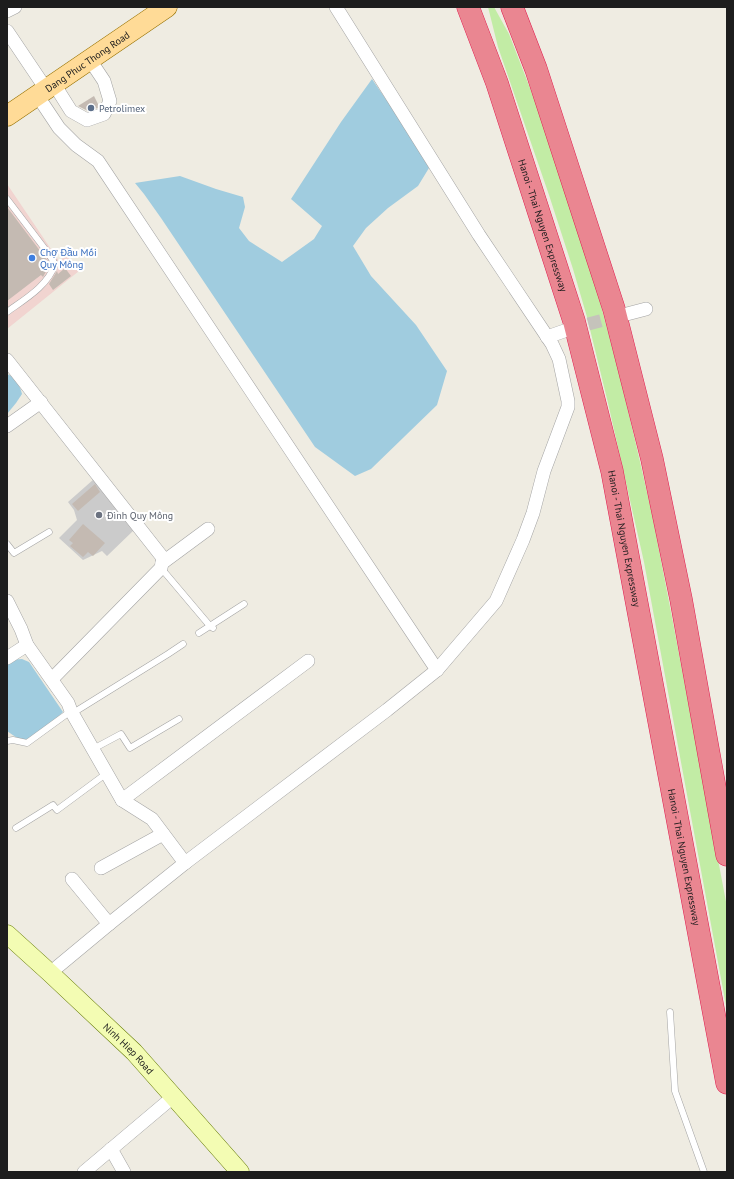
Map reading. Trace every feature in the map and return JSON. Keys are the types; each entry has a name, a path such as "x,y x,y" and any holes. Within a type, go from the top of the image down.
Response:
{"highway":[{"name":"Hanoi - Thai Nguyen Expressway","path":"468,7 496,83 574,321 610,463 727,1084"},
{"path":"512,7 538,76 614,309 622,339 652,459 676,576 727,855"}],"main road":[{"name":"Dang Phuc Thong Road","path":"7,116 167,7"},
{"name":"Ninh Hiep Road","path":"7,934 50,972 134,1052 240,1172"}],"street":[{"path":"7,11 15,7"},
{"path":"50,972 185,863 388,710 437,670 496,601 533,513 544,470 568,407 559,359 552,344 479,235 336,7"},
{"path":"7,31 46,90 59,128 76,145 98,161 437,670"},
{"path":"46,90 71,111 87,120 104,114 110,101 104,82 90,60"},
{"path":"623,315 646,309"},
{"path":"547,337 570,329"},
{"path":"7,360 158,551 163,558 162,565"},
{"path":"7,426 41,402"},
{"path":"52,679 162,565 208,529"},
{"path":"7,601 27,645 68,703 122,800 152,819 185,863"},
{"path":"7,658 27,645"},
{"path":"122,800 308,661"},
{"path":"101,868 163,834"},
{"path":"72,879 109,924"},
{"path":"84,1172 173,1096"},
{"path":"110,1149 124,1172"}],"lane":[{"path":"7,199 55,264 52,272 37,290 7,312"},
{"path":"7,544 14,553 49,532"},
{"path":"162,565 211,627"},
{"path":"199,633 211,627 244,604"},
{"path":"7,741 13,740 27,743 72,712 183,644"},
{"path":"93,749 121,734 130,748 180,719"},
{"path":"16,828 53,805 57,810 107,773"},
{"path":"670,1012 675,1091 704,1172"}],"shaded area":[{"name":"Chợ Đầu Mối Quy Mông","path":"7,184 59,261 67,255 79,271 7,329"},
{"name":"Đình Quy Mông","path":"94,479 134,530 107,556 102,551 83,560 59,538 77,520 74,510 68,502"}],"green space":[{"path":"488,7 494,7 509,34 542,119 599,298 635,440 652,514 727,907 727,1011 644,562 608,403 587,317 573,269 498,47"}],"water":[{"path":"372,79 395,112 429,168 418,186 388,208 366,228 353,246 371,276 416,325 447,371 437,405 371,469 355,476 315,447 161,218 135,183 180,176 243,197 245,207 239,228 249,241 282,262 314,239 322,226 291,199 341,122"},
{"path":"7,374 13,377 17,382 22,394 7,414"},
{"path":"22,659 29,662 63,712 33,738 20,740 7,731 7,662 10,660"}],"building":[{"path":"94,96 99,106 98,108 88,111 78,106"},
{"path":"7,207 50,264 43,277 41,275 7,301"},
{"path":"65,268 71,276 53,290 49,284 57,271 58,274"},
{"path":"95,484 100,492 78,511 72,504"},
{"path":"83,524 105,543 93,556 88,552 83,557 70,546 73,543 69,540"}],"tunnel":[{"path":"570,329 622,315"}],"place":[{"name":"Petrolimex","path":"91,108"},
{"name":"Chợ Đầu Mối Quy Mông","path":"32,258"},
{"name":"Đình Quy Mông","path":"99,515"}]}
